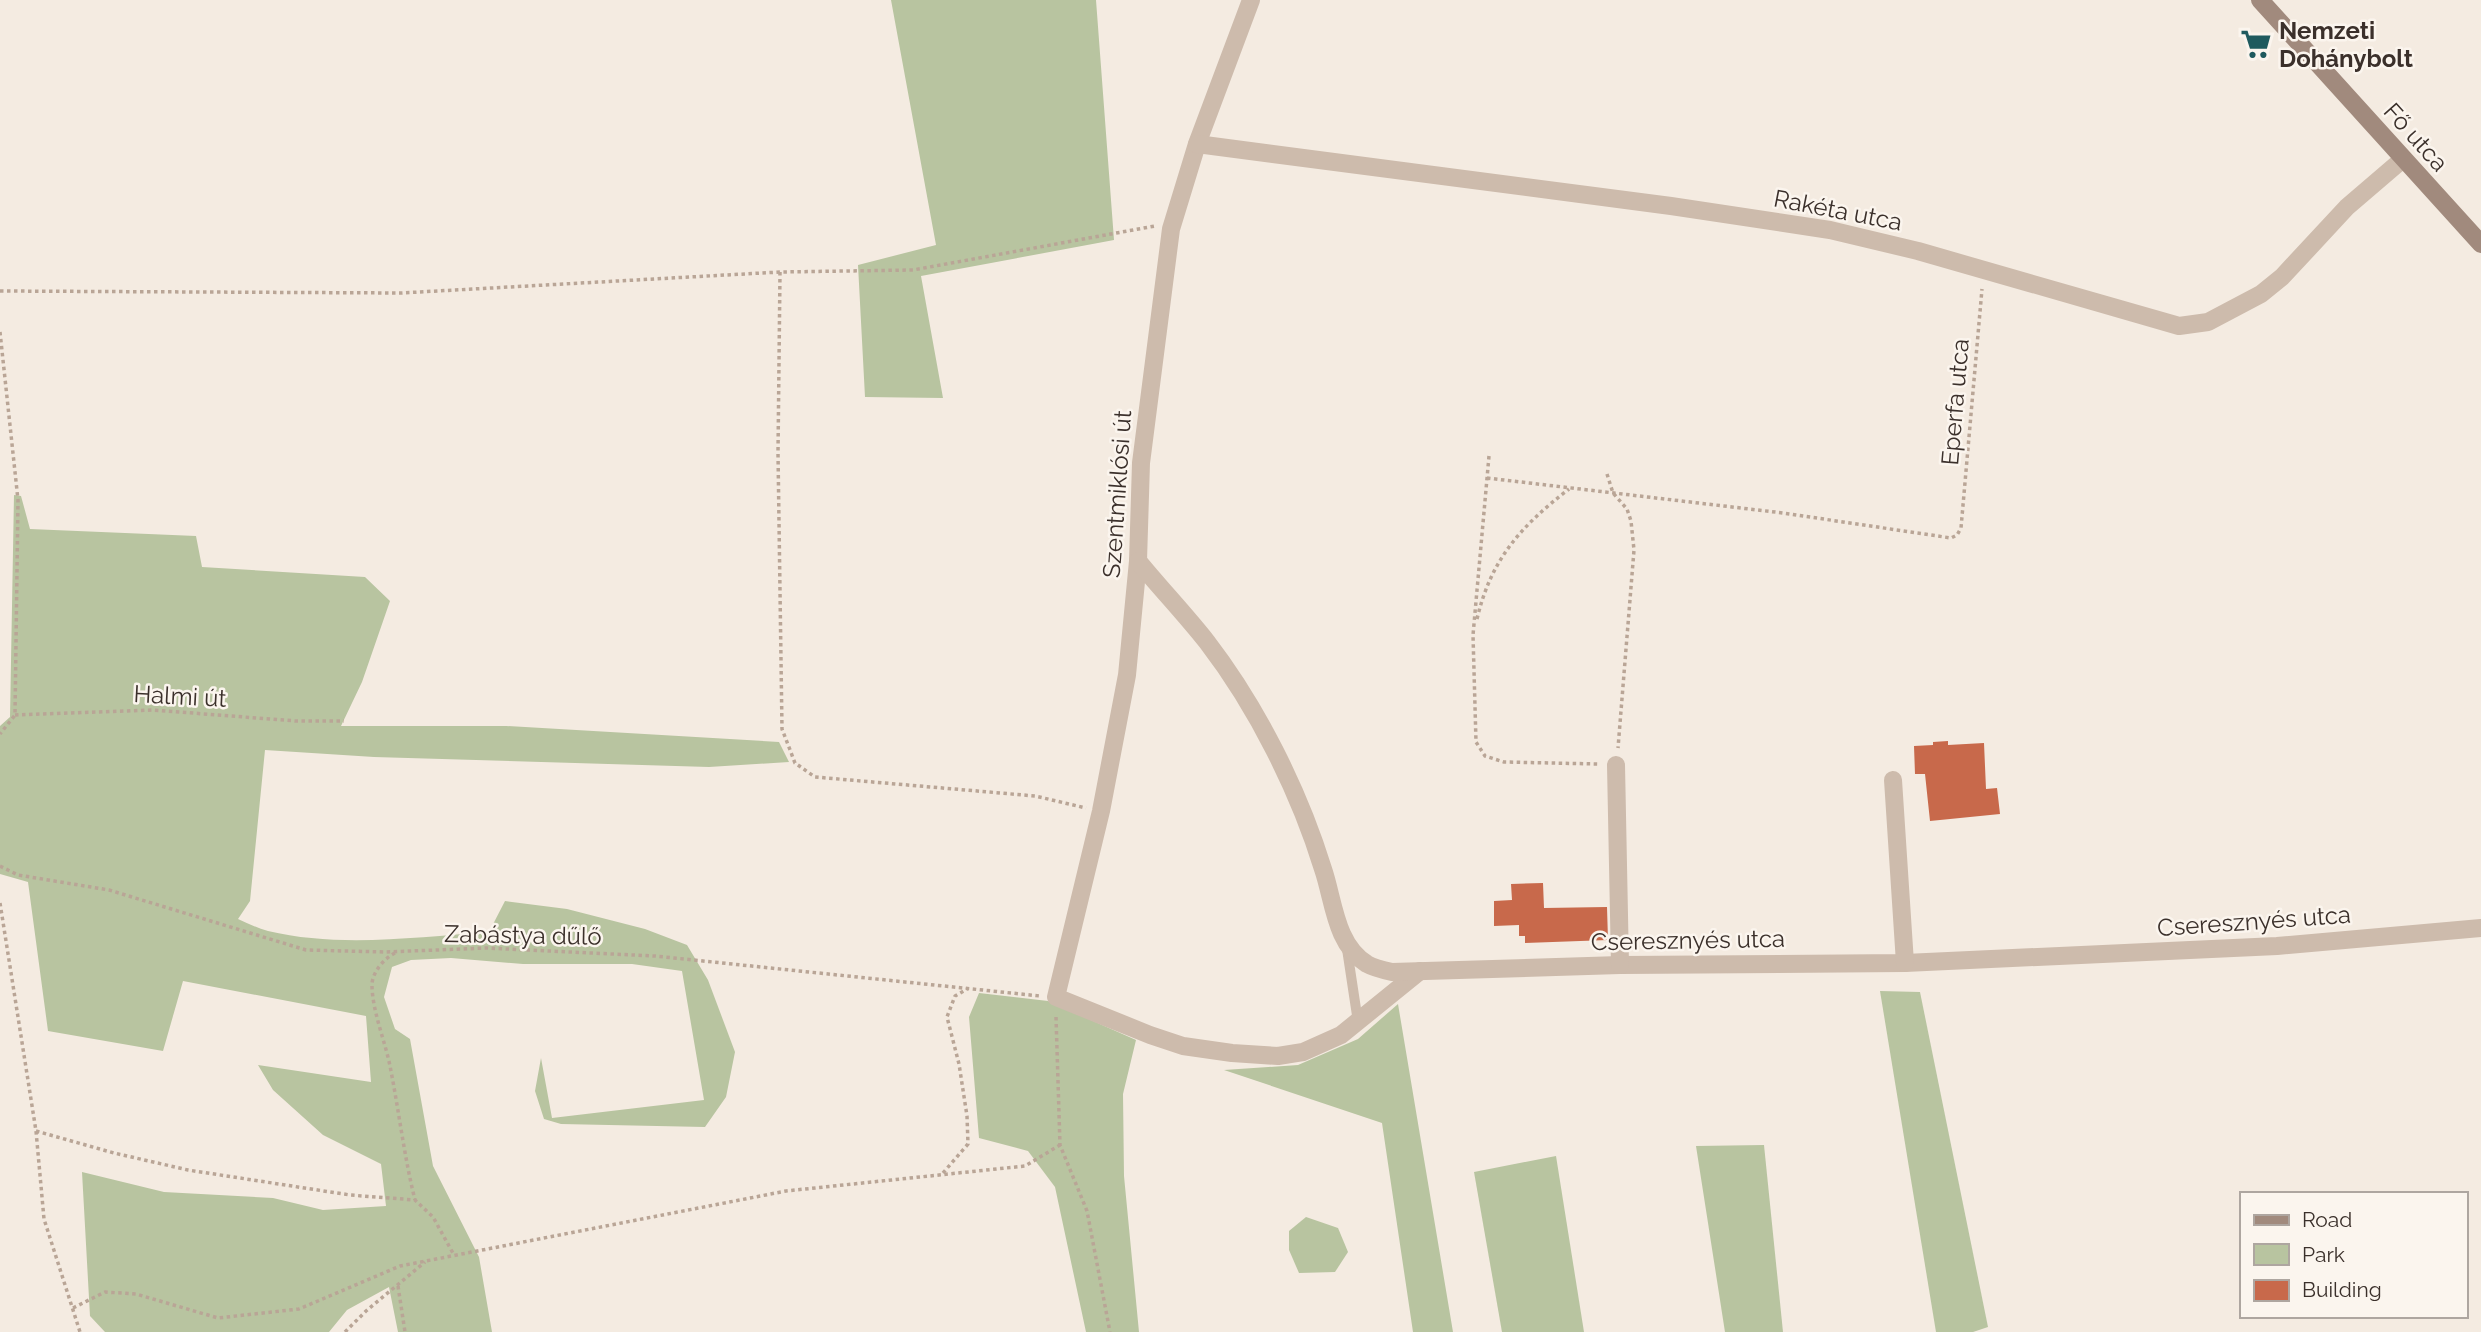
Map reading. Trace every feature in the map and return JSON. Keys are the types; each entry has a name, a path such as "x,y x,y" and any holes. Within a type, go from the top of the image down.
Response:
{"main road":[{"name":"Fő utca","path":"2260,0 2481,244"}],"street":[{"name":"Szentmiklósi út","path":"1056,998 1101,811 1127,675 1138,561 1141,463 1171,229 1197,144 1251,0"},
{"name":"Rakéta utca","path":"1197,144 1671,206 1817,228 1918,251 2179,326 2208,322 2261,294 2282,277 2347,207 2403,159"},
{"name":"Cseresznyés utca","path":"1138,561 1206,642 1236,686 1285,770 1324,869 1335,916 1346,942 1357,957 1369,966 1392,972 1620,965 1905,963 2277,946 2481,928"},
{"path":"1616,765 1620,965"},
{"path":"1893,780 1905,963"},
{"path":"1056,998 1183,1046 1278,1056 1303,1052 1341,1035 1420,971"}],"lane":[{"path":"1346,942 1358,1022"}],"path":[{"path":"0,291 401,293 780,272 913,270 1155,226 1171,229"},
{"name":"Eperfa utca","path":"1613,493 1783,513 1940,537 1956,535 1961,528 1984,270"},
{"path":"780,272 778,453 782,729 795,763 815,777 1035,796 1101,811"},
{"path":"0,332 18,500 15,715 0,734"},
{"path":"1489,456 1473,635 1476,742 1485,756 1504,762 1616,765 1634,550 1627,509 1613,493 1607,474"},
{"path":"1487,478 1613,493"},
{"path":"1473,635 1481,601 1497,562 1520,532 1570,488"},
{"name":"Halmi út","path":"15,715 153,710 296,721 344,721"},
{"name":"Zabástya dűlő","path":"0,866 18,875 109,890 306,950 397,952 487,948 654,956 1056,998"},
{"path":"0,903 36,1130 44,1219 80,1332"},
{"path":"397,952 388,956 378,968 371,985 390,1066 415,1200 433,1217 454,1255"},
{"path":"942,1174 968,1144 963,1090 947,1017 956,996 968,988"},
{"path":"1056,998 1060,1145 1087,1211 1110,1332"},
{"path":"36,1130 114,1153 188,1170 351,1195 415,1200"},
{"path":"73,1308 105,1292 136,1294 218,1318 299,1309 400,1266 786,1191 1025,1166 1060,1145"},
{"path":"345,1332 366,1311 428,1260"},
{"path":"398,1286 405,1332"}],"green space":[{"path":"891,0 1096,0 1114,240 921,276 943,398 865,397 858,265 936,245"},
{"path":"14,495 21,496 30,529 196,536 202,567 365,577 390,601 362,682 341,726 506,726 779,742 789,762 709,767 374,757 265,750 250,901 238,919 264,930 295,936 378,940 489,932 505,901 567,909 645,929 687,945 708,980 735,1052 726,1097 705,1127 561,1124 544,1119 535,1091 541,1058 552,1118 704,1100 682,971 632,964 523,964 451,958 411,960 392,967 384,997 395,1029 410,1039 433,1166 479,1257 492,1332 398,1332 389,1287 347,1310 329,1332 105,1332 90,1316 82,1172 164,1192 273,1198 323,1210 386,1206 381,1164 323,1135 273,1090 258,1065 371,1082 366,1016 183,981 163,1051 48,1031 28,882 0,874 0,726 10,717"},
{"path":"1880,991 1920,992 1988,1327 1973,1332 1936,1332"},
{"path":"979,993 1048,1001 1136,1040 1123,1094 1124,1176 1139,1332 1086,1332 1055,1187 1028,1151 979,1138 969,1017"},
{"path":"1398,1004 1453,1332 1413,1332 1382,1123 1224,1070 1298,1065 1358,1039"},
{"path":"1764,1145 1783,1332 1725,1332 1696,1146"},
{"path":"1556,1156 1584,1332 1502,1332 1474,1172"},
{"path":"1306,1217 1338,1228 1348,1252 1335,1272 1299,1273 1289,1250 1289,1231"}],"building":[{"path":"1948,741 1948,745 1984,743 1986,789 1997,788 2000,814 1930,821 1925,774 1915,774 1914,746"},
{"path":"1543,883 1544,908 1607,907 1608,940 1525,943 1525,936 1519,936 1519,925 1494,926 1494,901 1512,900 1511,884"}],"place":[{"name":"Nemzeti Dohánybolt","path":"2256,44"}]}
